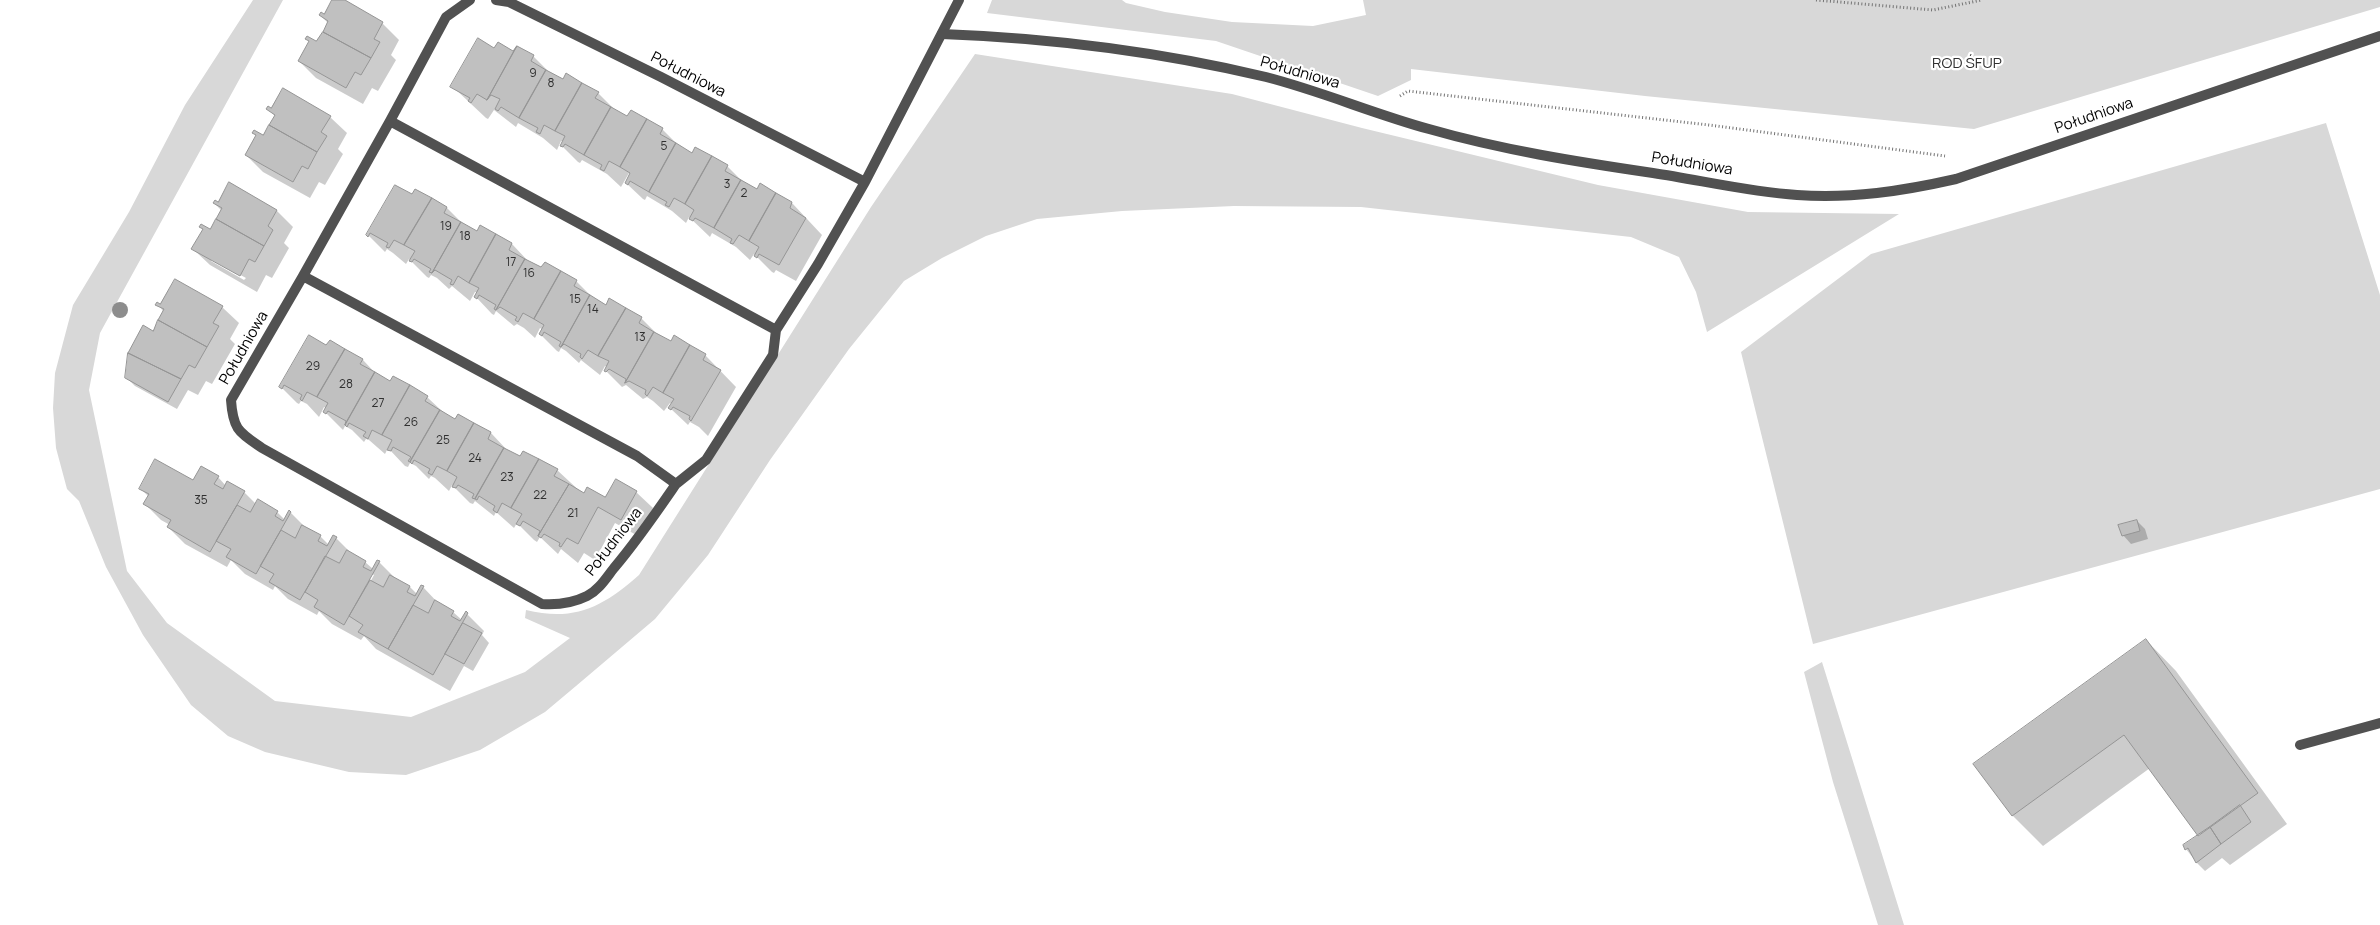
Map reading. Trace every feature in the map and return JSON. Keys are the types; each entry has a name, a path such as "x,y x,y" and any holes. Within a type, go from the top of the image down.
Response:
{"street":[{"name":"Południowa","path":"470,0 446,17 303,276 231,400 232,420 240,433 271,453 542,604 569,603 588,596 598,588 640,536 676,484 706,460 773,355 776,330"},
{"name":"Południowa","path":"496,0 509,2 568,31 865,182"},
{"path":"390,121 776,330 818,264 865,182 959,0"},
{"name":"Południowa","path":"942,34 989,36 1119,51 1190,62 1268,78 1430,130 1585,163 1795,195 1837,196 1898,192 1956,179 2380,36"},
{"path":"303,276 637,456 676,484"},
{"path":"2300,745 2380,723"}],"path":[{"path":"1816,0 1933,10 1982,0"},
{"path":"1376,112 1408,91 1709,125 1946,156"}],"green space":[{"path":"253,0 283,0 100,333 89,390 127,571 167,623 275,701 411,717 525,672 570,638 525,618 526,610 559,614 587,609 613,596 639,575 871,207 975,54 1232,94 1362,128 1598,185 1748,212 1899,214 1707,332 1696,292 1679,257 1631,237 1361,207 1234,206 1122,211 1037,219 986,236 942,258 904,281 849,349 770,460 708,555 655,619 576,686 545,712 480,750 406,775 349,772 265,752 228,736 191,705 143,635 106,567 79,501 67,489 56,448 53,408 55,373 73,305 129,212 185,105"},
{"name":"ROD ŚFUP","path":"992,0 1122,0 1126,3 1165,12 1232,22 1313,26 1366,15 1363,0 2380,0 2380,7 1974,129 1645,96 1411,69 1411,80 1378,96 1216,41 987,13"},
{"path":"2326,123 2380,295 2380,489 1813,644 1741,352 1871,254"},
{"path":"1822,662 1904,925 1878,925 1833,782 1804,672"}],"building":[{"path":"332,0 345,0 383,22 374,39 380,42 371,58 323,32 328,21 319,15 321,12 324,14"},
{"path":"323,32 371,58 361,75 355,72 346,88 298,61 309,41 305,39 307,36 316,41"},
{"path":"478,38 494,48 498,42 513,51 517,46 487,100 477,94 471,103 468,101 470,98 450,87"},
{"path":"517,46 534,55 531,61 546,70 519,118 501,107 498,111 495,109 500,99 491,95 487,100"},
{"path":"546,70 563,79 566,73 582,83 555,131 544,125 540,134 536,132 538,128 519,118"},
{"path":"582,83 599,92 595,98 611,107 584,155 565,144 563,147 560,146 565,136 555,131"},
{"path":"283,88 331,116 321,132 327,136 317,152 269,125 275,115 266,109 268,106 271,108"},
{"path":"611,107 627,116 631,110 647,119 620,167 609,161 604,171 600,169 602,165 584,155"},
{"path":"647,119 663,128 660,134 676,143 649,192 630,181 628,185 625,183 630,173 620,167"},
{"path":"269,125 317,152 308,169 302,166 293,182 245,155 256,135 252,133 254,130 263,135"},
{"path":"676,143 692,153 695,147 712,156 685,204 674,198 669,207 665,205 667,202 649,192"},
{"path":"712,156 728,165 725,171 741,180 714,228 695,218 693,221 689,219 694,210 685,204"},
{"path":"741,180 757,189 760,183 776,193 749,241 739,235 733,244 730,243 732,239 714,228"},
{"path":"229,182 277,210 268,226 273,230 264,246 216,219 222,208 213,203 215,200 218,202"},
{"path":"395,185 412,194 415,189 432,198 404,245 394,240 389,248 386,247 388,243 370,233 368,237 366,235"},
{"path":"776,193 792,202 790,208 806,218 779,265 759,254 757,258 754,256 759,247 749,241"},
{"path":"432,198 447,207 444,213 461,222 432,273 429,272 431,269 414,259 412,262 409,261 415,251 404,245"},
{"path":"216,219 264,246 255,262 249,259 240,276 191,249 203,229 199,227 201,224 210,229"},
{"path":"461,222 477,231 480,225 496,234 469,283 458,276 453,285 450,284 452,280 435,270 432,273"},
{"path":"496,234 512,243 509,250 525,259 496,310 494,309 496,305 479,295 477,299 474,297 479,288 469,283"},
{"path":"525,259 541,267 545,262 561,271 534,319 523,313 518,322 515,320 517,317 500,307 496,310"},
{"path":"561,271 577,280 574,286 590,295 561,347 559,346 561,342 544,332 542,336 539,334 544,325 534,319"},
{"path":"175,279 223,306 213,323 219,326 207,347 158,320 164,309 155,305 157,302 160,304"},
{"path":"590,295 606,305 609,298 626,308 598,356 588,350 582,359 580,357 581,354 564,344 561,347"},
{"path":"626,308 642,317 639,323 654,332 625,383 626,379 609,369 606,372 604,371 609,361 598,356"},
{"path":"158,320 207,347 195,368 189,365 181,379 128,353 143,325 153,331"},
{"path":"654,332 671,341 674,335 690,345 663,393 653,387 647,396 645,394 646,390 629,381 625,383"},
{"path":"309,335 326,345 330,340 345,349 317,397 307,392 302,401 300,399 302,395 284,385 282,389 279,387"},
{"path":"690,345 706,354 703,360 721,370 691,421 689,419 690,416 673,407 671,410 668,408 674,399 663,393"},
{"path":"345,349 363,359 360,364 375,372 345,425 346,421 328,411 326,414 323,412 328,403 317,397"},
{"path":"128,353 181,379 168,402 125,378"},
{"path":"375,372 390,381 393,376 410,385 382,435 372,430 368,439 363,436 366,432 349,423 347,427 345,425"},
{"path":"410,385 428,396 425,401 440,410 410,462 408,461 411,457 393,447 391,451 387,450 392,440 382,435"},
{"path":"440,410 455,419 458,414 474,423 447,471 437,466 432,475 428,473 430,469 414,460 412,464 410,462"},
{"path":"474,423 491,432 488,439 504,448 475,499 472,498 474,494 458,485 456,488 452,487 457,477 447,471"},
{"path":"504,448 520,456 523,451 539,459 511,508 502,503 497,513 493,510 495,506 479,496 477,500 475,499"},
{"path":"155,459 193,480 201,466 219,476 214,484 223,489 227,481 245,491 210,552 167,527 171,520 143,504 149,494 139,489"},
{"path":"539,459 558,469 554,476 569,484 538,536 540,531 523,521 520,526 516,524 522,514 511,508"},
{"path":"616,479 637,491 621,520 598,507 578,544 567,538 561,547 559,546 560,543 544,534 541,538 538,536 569,484 584,493 587,487 605,497"},
{"path":"258,499 278,511 275,516 283,521 289,510 291,512 256,574 226,557 231,549 216,541 237,505 250,512"},
{"path":"2137,520 2140,531 2122,536 2118,525"},
{"path":"302,525 321,535 318,541 327,546 333,535 337,537 300,600 269,582 274,574 260,566 281,530 295,538"},
{"path":"347,550 366,561 363,567 371,571 377,560 380,561 344,625 314,607 318,600 305,592 325,556 339,563"},
{"path":"390,575 410,586 407,592 415,596 421,585 424,586 388,649 358,632 363,625 349,616 370,580 383,587"},
{"path":"435,600 454,611 451,616 460,621 466,611 468,613 433,675 388,649 413,605 428,613"},
{"path":"463,623 482,633 464,664 445,654"},
{"path":"2146,639 2258,793 2198,836 2124,735 2012,816 1973,764"},
{"path":"2240,805 2251,822 2221,844 2210,827"},
{"path":"2210,827 2221,844 2196,863 2188,848 2185,850 2183,845"}]}
